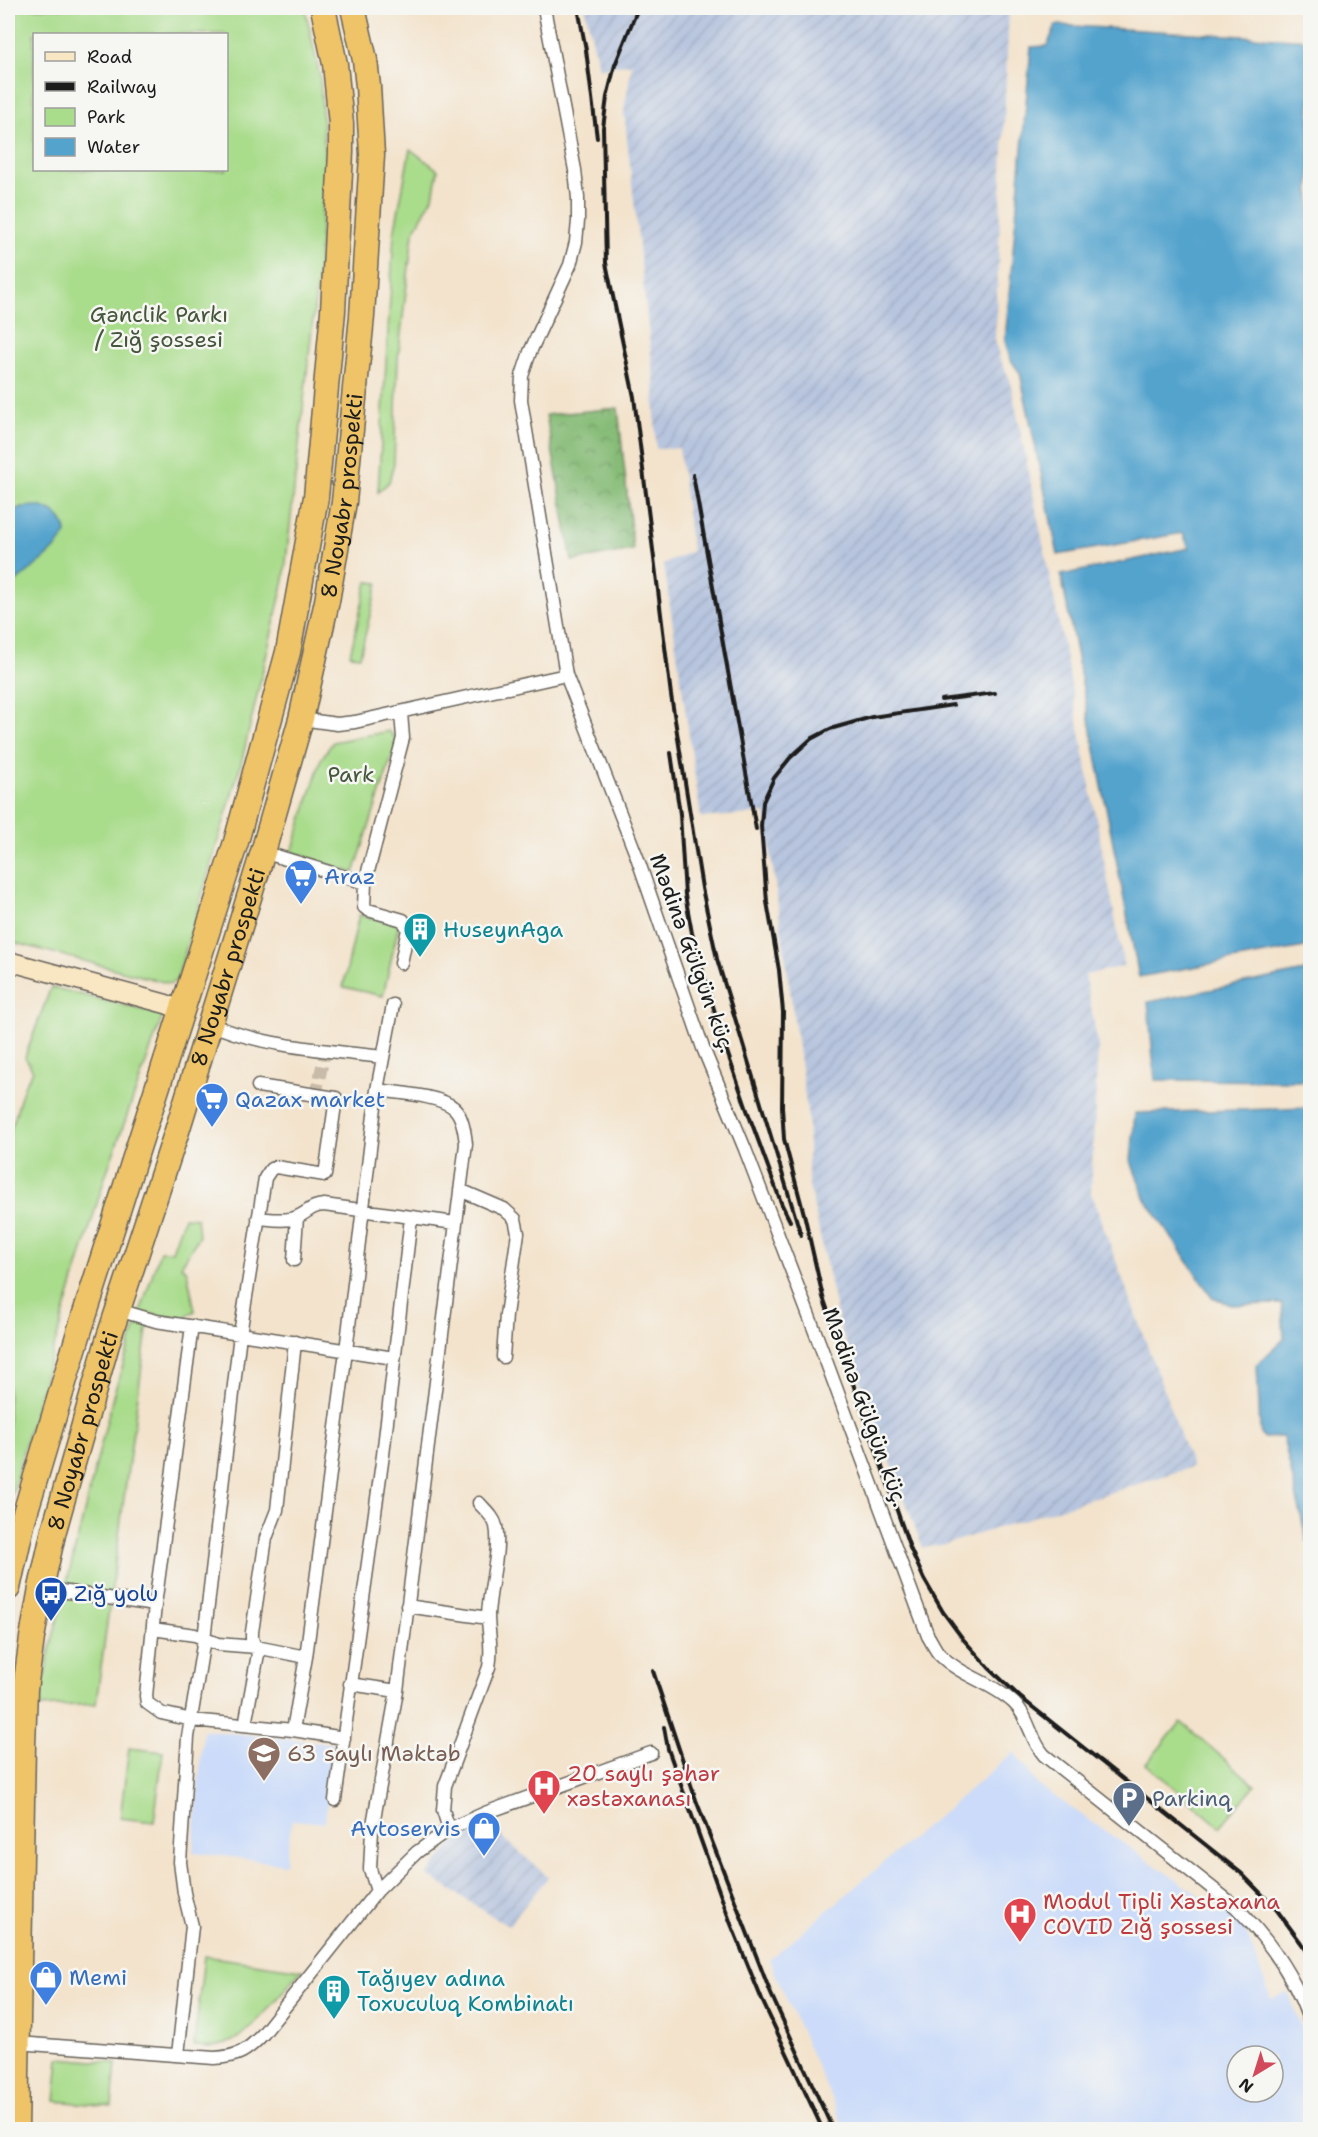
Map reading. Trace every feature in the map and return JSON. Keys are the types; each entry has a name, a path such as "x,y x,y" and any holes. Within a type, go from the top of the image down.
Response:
{"highway":[{"name":"8 Noyabr prospekti","path":"8,1588 23,1520 80,1329 236,842 273,712 300,593 316,497 333,311 341,152 338,84 323,8"},
{"name":"8 Noyabr prospekti","path":"16,2130 22,1746 26,1689 41,1588 54,1530 118,1310 211,1024 301,720 319,641 340,528 362,316 372,155 372,124 365,60 353,8"},
{"path":"183,1011 211,1024"}],"main road":[{"path":"8,961 166,1004 183,1011"}],"street":[{"name":"Mədinə Gülgün küç.","path":"544,8 575,170 578,221 570,265 522,376 521,400 566,675 637,857 703,1048 784,1249 928,1636 939,1654 1013,1702 1024,1715 1036,1746 1044,1755 1236,1906 1288,1971 1311,2022"},
{"path":"301,720 337,724 401,713 566,675"},
{"path":"401,713 404,726 403,738 365,883 364,907 406,923 408,928 401,963"},
{"path":"263,852 365,883"},
{"path":"293,1730 306,1657 377,1090 393,1005"},
{"path":"211,1024 230,1032 252,1037 325,1050 383,1057"},
{"path":"178,2055 192,1926 180,1862 188,1737 204,1639 240,1334 258,1218 265,1178 271,1169 276,1167 325,1175 336,1098 258,1086"},
{"path":"377,1090 437,1100 454,1108 458,1112 465,1136 397,1690 372,1830 370,1869 377,1891"},
{"path":"460,1190 504,1209 515,1219 518,1233 506,1315 503,1357"},
{"path":"258,1218 288,1220 314,1206 324,1205 455,1223"},
{"path":"294,1260 297,1217"},
{"path":"335,1800 383,1455 411,1218"},
{"path":"118,1310 156,1321 394,1358"},
{"path":"192,1326 155,1605 147,1703 161,1713 192,1720 293,1730 344,1738"},
{"path":"245,1725 258,1654 252,1639 252,1632 266,1538 277,1510 295,1342"},
{"path":"449,1829 443,1810 445,1786 489,1666 492,1648 488,1618 497,1541 496,1527 494,1520 479,1503"},
{"path":"41,1588 155,1605"},
{"path":"407,1606 488,1618"},
{"path":"153,1629 195,1635 218,1644 256,1647 306,1657"},
{"path":"350,1684 397,1690"},
{"path":"18,2043 178,2055 227,2057 242,2053 253,2044 377,1891 417,1852 449,1829 485,1813 651,1753"}],"shaded area":[{"path":"585,8 1009,8 995,340 1000,359 1010,379 1068,668 1124,966 1085,975 1098,1045 1091,1193 1192,1467 946,1544 923,1548 839,1324 808,1180 808,1118 765,813 701,818 664,564 692,551 679,448 656,449 654,381 624,111 632,64 599,69"},
{"name":"63 saylı Məktəb","path":"203,1730 334,1744 325,1823 292,1820 285,1864 193,1852"},
{"name":"Modul Tipli Xəstəxana COVID Zığ şossesi","path":"1014,1752 1038,1785 1244,1926 1271,1999 1288,1992 1310,2052 1310,2129 845,2129 769,1960"},
{"name":"Avtoservis","path":"494,1821 505,1839 548,1877 508,1926 427,1875 467,1827"}],"green space":[{"name":"Gənclik Parkı / Zığ şossesi","path":"8,8 305,8 320,77 325,161 318,273 284,580 242,760 177,979 171,984 8,941"},
{"path":"410,149 438,170 433,197 413,233 398,358 394,463 389,482 378,492 394,234"},
{"path":"618,408 633,550 572,561 546,415"},
{"path":"367,582 378,583 360,656 350,655"},
{"name":"Park","path":"389,731 397,741 354,873 292,852 321,759 333,742"},
{"path":"359,915 399,924 383,996 343,987"},
{"path":"51,987 163,1015 105,1177 24,1447 11,1500 8,1499 8,1140 24,1086 33,1071 25,1057"},
{"path":"184,1217 197,1218 199,1236 181,1266 187,1271 195,1311 181,1319 149,1314 96,1704 40,1707 48,1658 113,1396 160,1251 172,1251"},
{"path":"1181,1722 1255,1785 1220,1827 1146,1764"},
{"path":"129,1748 163,1752 154,1822 120,1818"},
{"path":"204,1956 302,1970 268,2010 238,2037 217,2046 194,2046"},
{"path":"59,2058 116,2063 112,2106 55,2101"}],"water":[{"path":"1056,25 1310,40 1310,946 1139,977 1061,575 1189,548 1183,533 1058,555 1020,373 1010,359 1005,341 1031,47 1047,46"},
{"path":"38,506 57,515 66,533 54,550 22,576 8,591 8,514 21,507"},
{"path":"1310,970 1310,1081 1155,1080 1148,1002"},
{"path":"1310,1108 1310,1541 1307,1541 1283,1437 1265,1438 1261,1435 1260,1429 1257,1364 1284,1339 1282,1304 1231,1305 1212,1297 1146,1200 1131,1162 1135,1113"}],"tunnel":[{"path":"316,1095 325,1051"}],"railway":[{"path":"578,8 586,50 597,138"},
{"path":"638,8 615,65 607,97 603,128 606,263 634,397 671,695 702,888 717,959 801,1235"},
{"path":"693,475 756,829"},
{"path":"941,700 995,693"},
{"path":"953,705 872,717 830,729 811,739 790,758 774,778 763,802 761,826 767,902 779,970 783,1012 784,1139 823,1297 910,1548 943,1612 989,1668 1020,1697 1241,1873 1276,1909 1310,1955"},
{"path":"671,753 680,814 685,895 692,933 722,1037 782,1205 790,1221"},
{"path":"653,1671 696,1800 771,1994 833,2130"},
{"path":"664,1727 668,1749 731,1924 762,2000 823,2130"}],"place":[{"name":"Araz","path":"301,905"},
{"name":"HuseynAga","path":"420,958"},
{"name":"Qazax market","path":"212,1128"},
{"name":"Zığ yolu","path":"51,1622"},
{"name":"63 saylı Məktəb","path":"264,1782"},
{"name":"20 saylı şəhər xəstəxanası","path":"544,1815"},
{"name":"Parkinq","path":"1129,1827"},
{"name":"Avtoservis","path":"484,1857"},
{"name":"Modul Tipli Xəstəxana COVID Zığ şossesi","path":"1020,1943"},
{"name":"Memi","path":"46,2006"},
{"name":"Tağıyev adına Toxuculuq Kombinatı","path":"334,2020"}]}
